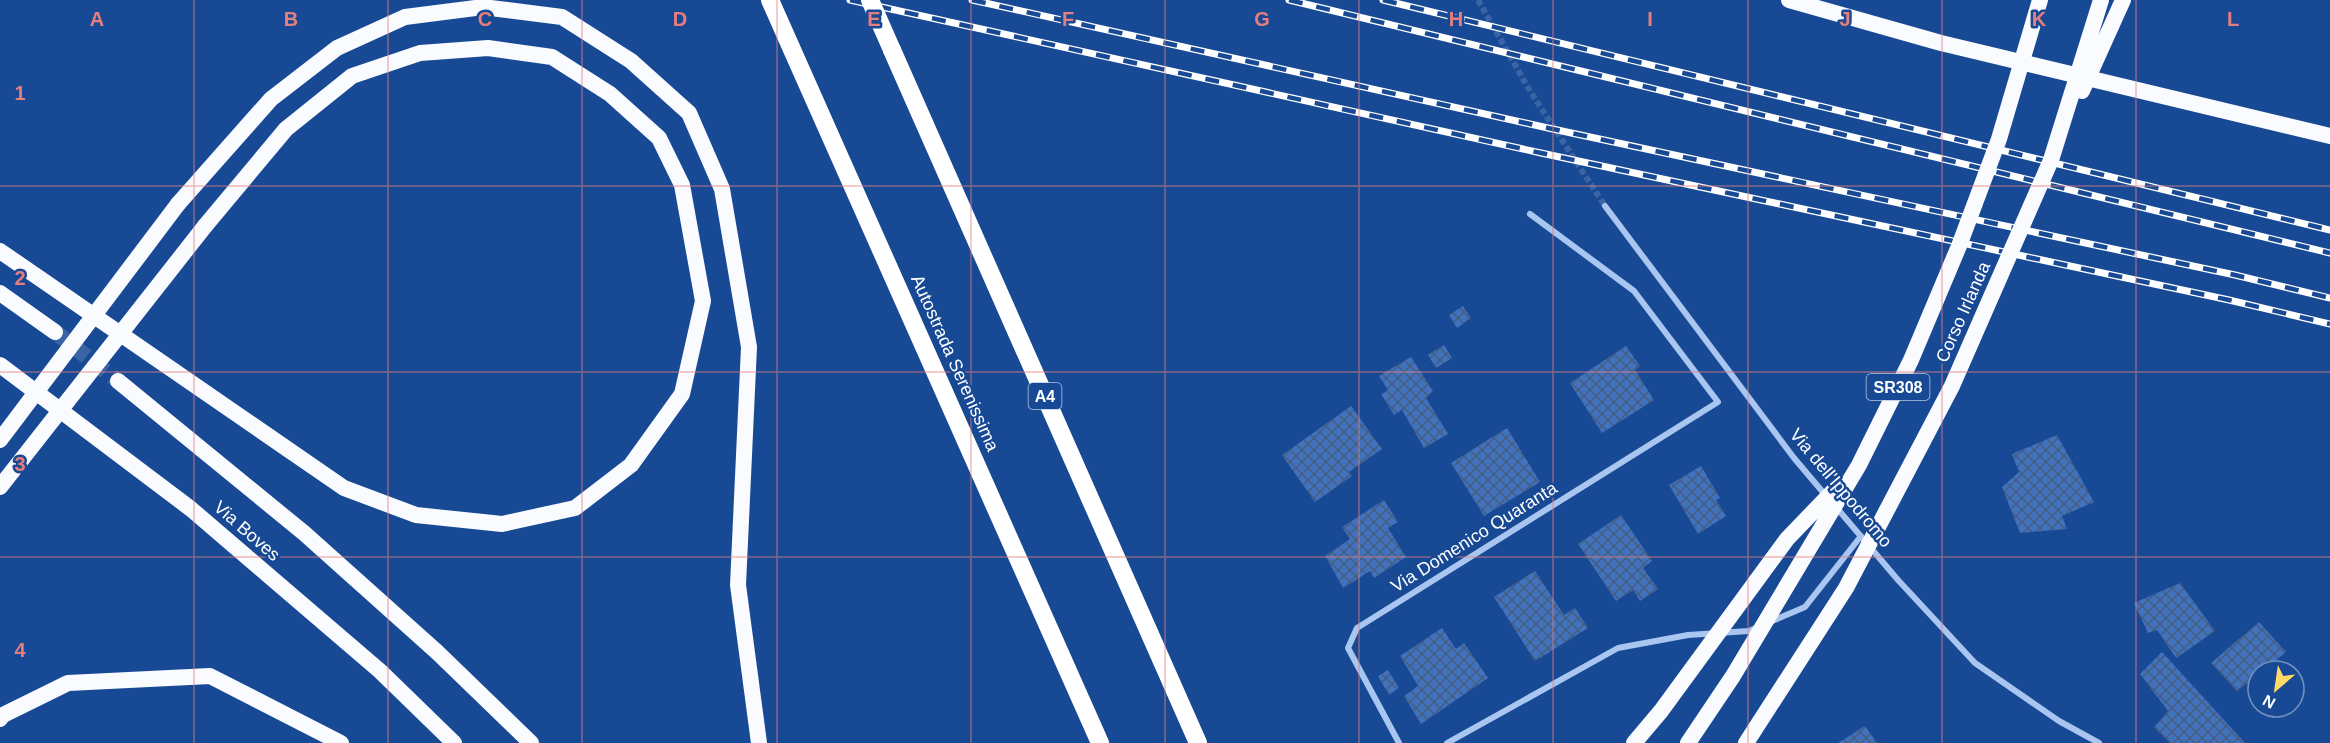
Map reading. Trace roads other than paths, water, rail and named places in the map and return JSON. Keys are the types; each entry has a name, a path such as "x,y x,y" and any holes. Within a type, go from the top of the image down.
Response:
{"highway":[{"name":"A4","path":"870,0 1198,743"},
{"path":"1789,0 1941,43 2330,136"},
{"name":"Corso Irlanda","path":"1688,743 1734,676 1859,465 1911,360 1959,246 1999,139 2040,0"},
{"name":"Corso Irlanda","path":"1746,743 1846,588 1957,375 2050,160 2101,0"},
{"path":"2050,160 2123,0"},
{"path":"0,440 178,204 271,99 337,48 405,17 483,7 562,17 631,61 689,113 722,189 748,347 738,585 759,743"},
{"name":"Autostrada Serenissima","path":"774,7 1100,743"},
{"path":"0,251 344,488 416,515 502,524 575,508 631,465 682,394 703,301 681,185 659,138 610,94 552,57 488,48 420,53 352,75 286,129 205,226 0,487"},
{"path":"0,293 55,332"},
{"name":"Via Boves","path":"0,365 191,509 380,671 454,743"},
{"name":"Via Boves","path":"118,381 304,533 437,652 531,743"},
{"path":"1634,743 1661,711 1787,539 1859,465"},
{"path":"0,719 3,715 68,683 210,676 341,743"}],"street":[{"name":"Via dell'Ippodromo","path":"1605,206 1794,458 1898,580 1975,663 2059,721 2099,743"},
{"name":"Via Domenico Quaranta","path":"1399,743 1348,648 1358,628 1718,402 1634,291 1530,214"},
{"path":"1447,743 1618,648 1688,635 1749,631 1806,607 1861,536"}],"tunnel":[{"path":"1478,0 1530,91 1605,206"},
{"path":"55,332 118,381"}],"railway":[{"path":"850,0 1541,153 2229,300 2330,324"},
{"path":"972,0 1548,128 2235,275 2330,298"},
{"path":"1289,0 2330,253"},
{"path":"1383,0 2330,230"}]}
